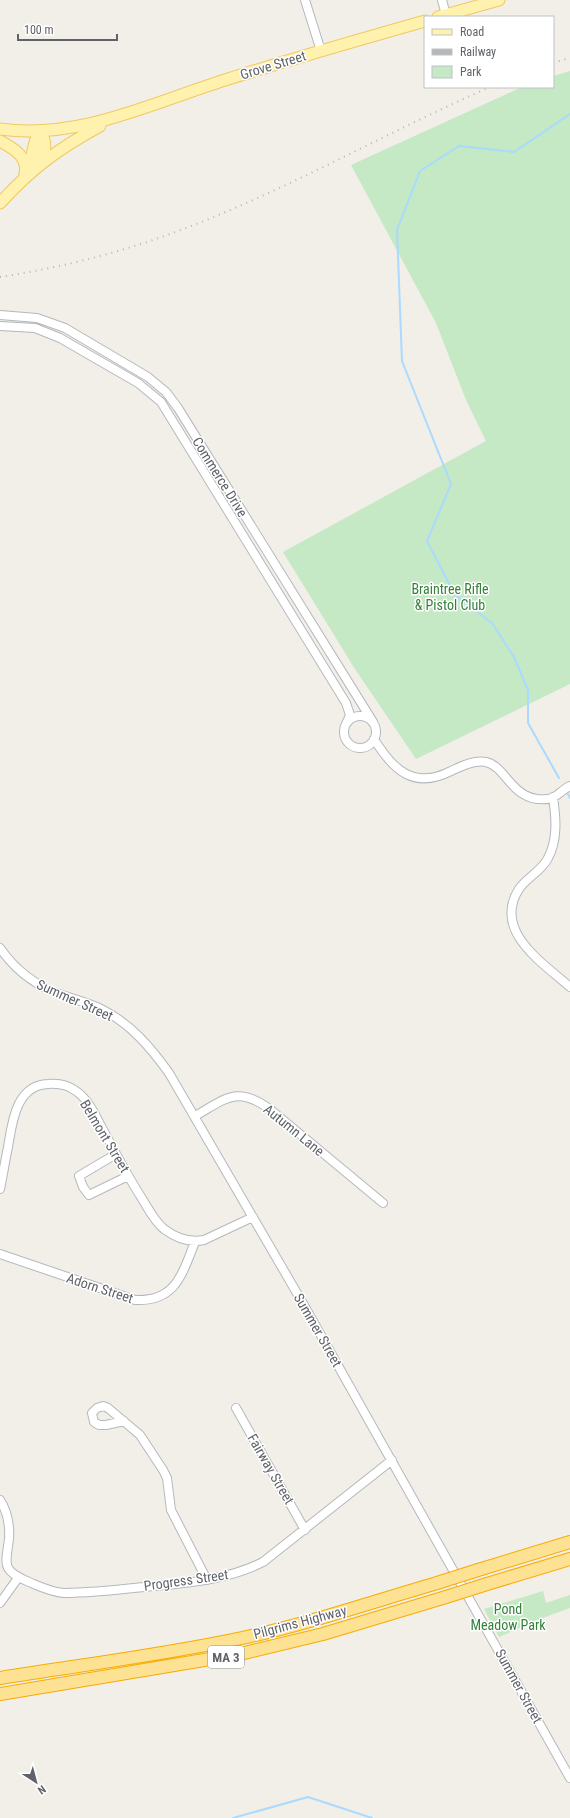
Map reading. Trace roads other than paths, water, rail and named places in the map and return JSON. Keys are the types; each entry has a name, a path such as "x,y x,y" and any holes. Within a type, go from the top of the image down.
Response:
{"highway":[{"name":"Pilgrims Highway","path":"0,1678 243,1638 324,1617 570,1542"},
{"name":"Pilgrims Highway","path":"0,1694 192,1664 317,1636 570,1558"}],"main road":[{"path":"442,16 499,0"},
{"name":"Grove Street","path":"24,177 30,165 35,140 40,132 76,127 122,114 321,50 424,21"},
{"name":"Grove Street","path":"0,203 24,177 37,166 72,142 122,114"},
{"path":"0,129 40,132 44,138 45,149 37,166"},
{"path":"0,141 15,150 24,159 26,167 24,177"}],"street":[{"path":"305,0 321,50"},
{"path":"442,0 442,16"},
{"name":"Commerce Drive","path":"0,315 32,317 53,323 144,374 158,384 174,404 373,722"},
{"name":"Commerce Drive","path":"0,326 30,327 49,332 138,382 150,392 169,414 249,547 346,703 350,716 346,724"},
{"path":"113,368 118,359"},
{"path":"359,716 369,718 373,722 376,730 374,739 370,744 360,747 350,744 345,735 346,724 349,720 359,716"},
{"path":"374,739 394,767 410,776 418,778 436,777 465,764 484,762 493,765 518,791 524,795 542,799 554,797 570,786"},
{"path":"554,797 555,834 552,848 543,865 517,893 511,920 518,936 528,949 570,987"},
{"name":"Summer Street","path":"0,948 17,969 43,988 102,1009 133,1030 158,1057 253,1217 392,1460 570,1778"},
{"name":"Belmont Street","path":"0,1189 13,1116 18,1104 25,1094 43,1084 65,1085 77,1092 88,1103 128,1176 158,1223 173,1235 195,1242"},
{"name":"Autumn Lane","path":"194,1116 230,1098 238,1096 251,1097 270,1110 383,1203"},
{"path":"116,1154 79,1176 83,1187 89,1195 128,1176"},
{"path":"195,1242 204,1240 253,1217"},
{"name":"Adorn Street","path":"0,1254 135,1300 148,1301 159,1298 171,1289 177,1282 183,1272 195,1242"},
{"name":"Fairway Street","path":"236,1408 305,1530"},
{"path":"124,1421 133,1427 145,1441 167,1478 171,1510 207,1580"},
{"name":"Progress Street","path":"18,1578 51,1592 64,1593 184,1583 224,1577 249,1569 263,1562 392,1460"},
{"path":"0,1500 7,1516 9,1527 5,1558 6,1565 18,1578 0,1603"},
{"path":"562,1763 570,1759"}],"waterway":[{"path":"559,778 528,723 528,690 514,657 492,623 455,595 427,541 451,484 402,361 397,230 420,171 459,146 514,152 570,114"},
{"path":"568,794 570,798"},
{"path":"233,1818 308,1797 372,1818"}],"railway":[{"path":"554,63 570,58"},
{"path":"0,277 65,265 107,254 170,234 251,201 488,88"}],"park label":[{"name":"Braintree Rifle & Pistol Club","path":"450,598"},
{"name":"Pond Meadow Park","path":"508,1618"}]}
